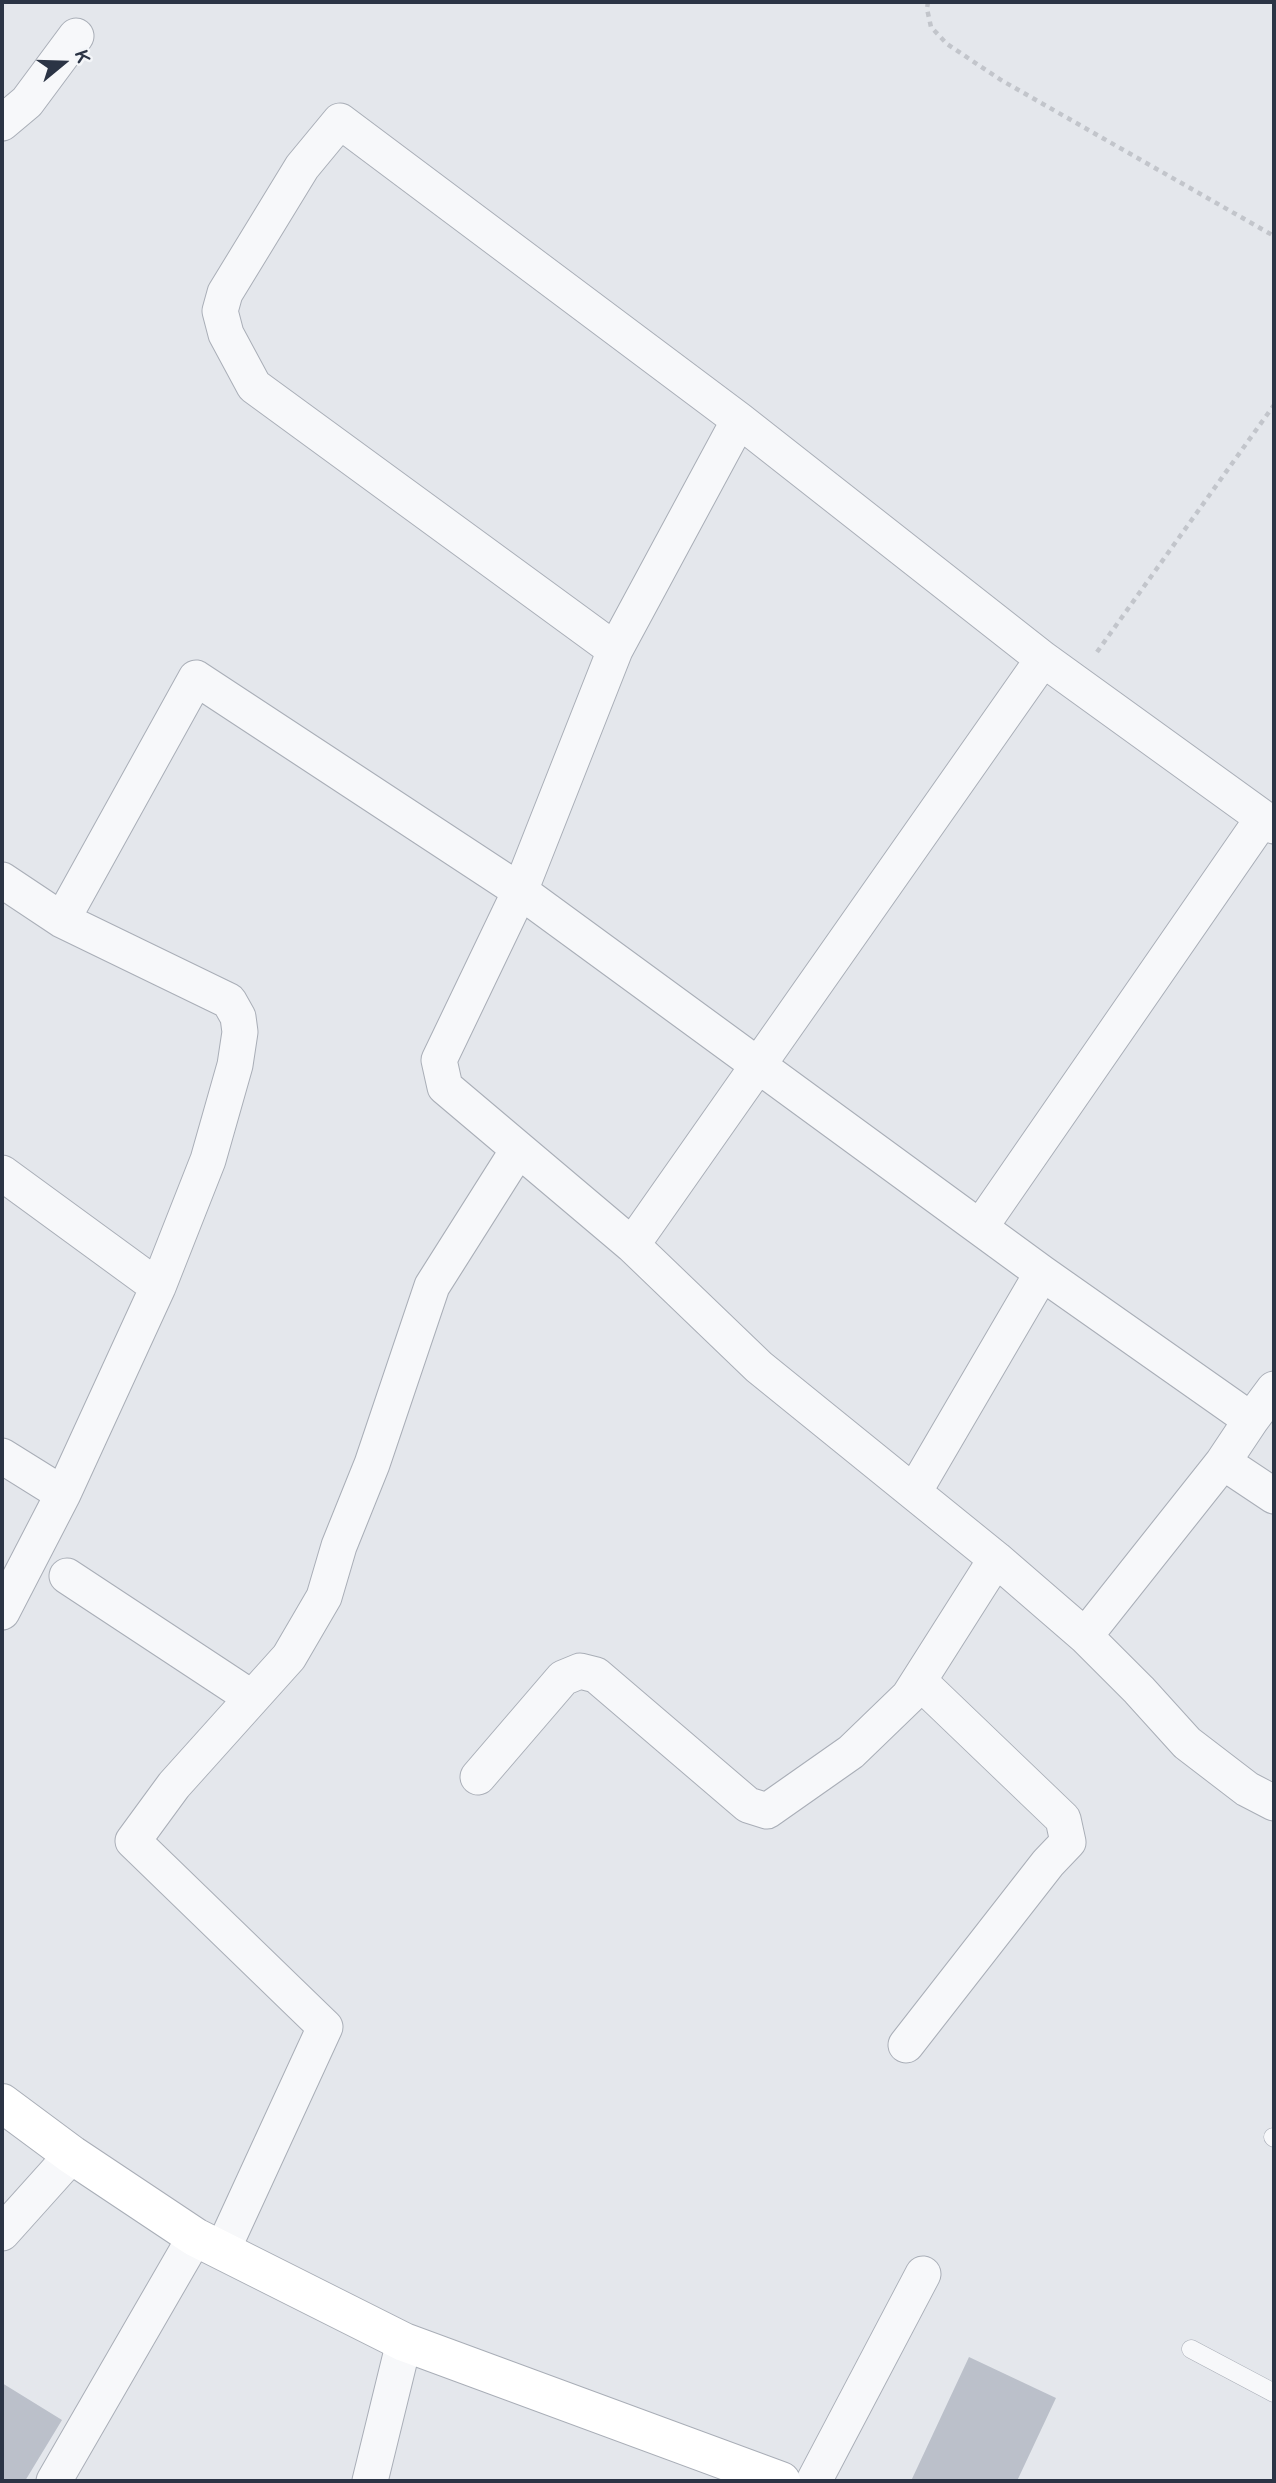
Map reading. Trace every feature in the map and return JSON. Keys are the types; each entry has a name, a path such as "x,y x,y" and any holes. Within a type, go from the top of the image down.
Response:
{"main road":[{"path":"2,2103 72,2155 209,2244 404,2342 781,2481"}],"street":[{"path":"2,123 27,102 76,36"},
{"path":"615,650 254,386 226,334 220,311 225,293 302,167 340,121 738,420 1043,659 1268,822 981,1226"},
{"path":"738,420 615,650 520,891 439,1060 445,1087 632,1245 759,1367 996,1559 1085,1636 1187,1743 1247,1789 1274,1803"},
{"path":"632,1245 1043,659"},
{"path":"62,920 196,678 520,891 1042,1273 1251,1420"},
{"path":"2,880 62,920 229,1002 238,1017 240,1032 235,1065 208,1160 158,1287 63,1494 2,1612"},
{"path":"54,2481 209,2244 326,2027 133,1842 174,1785 289,1657 324,1597 339,1546 372,1464 432,1286 518,1150"},
{"path":"2,1173 158,1287"},
{"path":"915,1493 1042,1273"},
{"path":"1085,1636 1223,1462 1274,1389"},
{"path":"2,1456 63,1494"},
{"path":"1223,1462 1274,1496"},
{"path":"478,1777 563,1678 580,1671 596,1675 748,1805 767,1811 851,1752 909,1696 996,1559"},
{"path":"67,1576 252,1698"},
{"path":"906,2045 1048,1863 1068,1842 1063,1819 919,1681"},
{"path":"2,2233 72,2155"},
{"path":"814,2481 923,2274"},
{"path":"370,2481 404,2342"}],"lane":[{"path":"1191,2349 1274,2393"}],"path":[{"path":"928,2 931,27 947,44 1001,80 1274,236"},
{"path":"1075,683 1274,405"}],"building":[{"path":"969,2357 1056,2398 1017,2481 911,2481"},
{"path":"2,2383 62,2420 25,2481 2,2481"}]}
